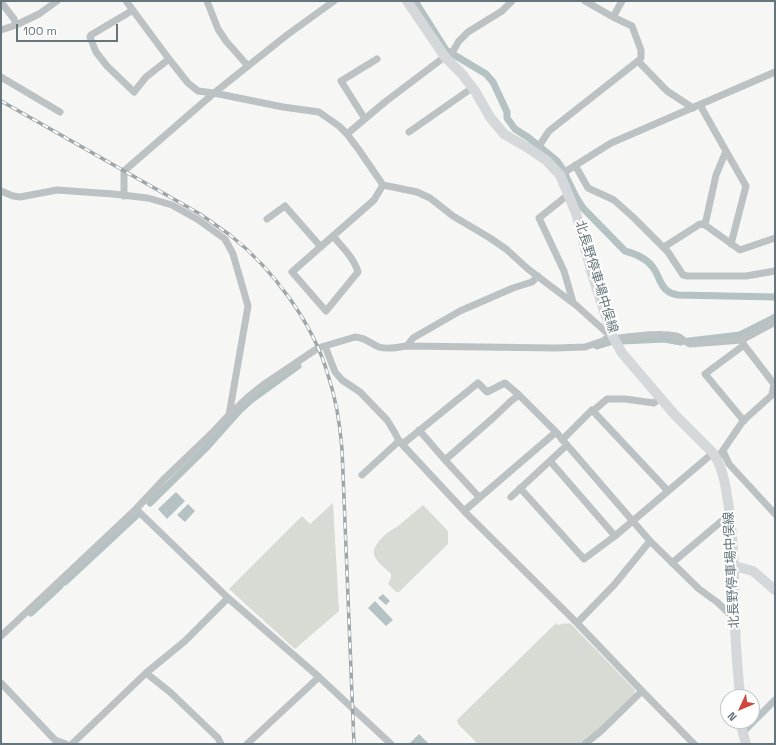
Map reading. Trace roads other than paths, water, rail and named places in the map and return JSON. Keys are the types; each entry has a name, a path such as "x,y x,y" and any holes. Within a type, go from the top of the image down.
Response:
{"main road":[{"name":"北長野停車場中俣線","path":"407,1 462,74 490,117 504,134 537,148 546,160 563,172 576,213 592,274 613,337 622,353 675,415 718,454 730,514 739,689"},
{"path":"734,566 753,571 775,590"},
{"path":"742,729 746,744"}],"street":[{"path":"1,30 16,25 39,14 57,1"},
{"path":"126,1 188,83 198,91 283,107 319,112 339,126 347,134 383,185 417,192 430,198 453,216 506,249 528,269 572,302 613,337"},
{"path":"207,1 218,29 226,41 248,66"},
{"path":"124,196 124,171 214,93 287,35 334,1"},
{"path":"347,134 385,102 448,55 468,32 502,11 512,1"},
{"path":"537,148 549,131 641,58 642,50 632,26 585,1"},
{"path":"613,17 622,1"},
{"path":"1,2 14,19 16,25"},
{"path":"133,10 90,36 96,52 107,66 134,92 146,77 169,59"},
{"path":"365,119 341,81 377,59"},
{"path":"638,61 667,91 693,108"},
{"path":"563,172 611,143 775,73"},
{"path":"1,77 60,112"},
{"path":"409,132 472,88"},
{"path":"700,105 746,186 731,244"},
{"path":"705,225 716,175 726,151"},
{"path":"575,165 588,188 614,200 634,218 668,252 683,275 746,276 775,271"},
{"path":"333,236 350,257 358,272 326,311 292,272 321,247 333,236 374,200 383,185"},
{"path":"1,191 20,197 57,190 148,198 172,205 197,219 225,239 233,254 248,306 229,415"},
{"path":"569,194 539,218 564,271 572,302"},
{"path":"268,219 285,206 321,247"},
{"path":"664,248 700,224 705,225 740,250 775,238"},
{"path":"407,346 414,338 460,311 513,288 532,282 538,276"},
{"path":"744,421 705,374 743,342 775,322"},
{"path":"1,636 136,509 165,478 248,397 263,385 318,348 355,337 362,338 379,347 390,349 407,346 585,347 613,337 654,335 675,336 690,344 743,342"},
{"path":"520,488 584,559 616,536 668,491 718,454 744,421 772,395 774,384 743,342"},
{"path":"325,346 335,372 342,380 360,392 387,420 399,442 464,511 577,623 694,744"},
{"path":"362,475 399,442 404,443 478,383 487,392 505,383 556,432 650,541 699,589 718,602 735,619"},
{"path":"445,460 519,395"},
{"path":"511,497 550,461 564,442 592,410 593,411 606,399 625,399 654,403 660,398"},
{"path":"593,411 668,491"},
{"path":"419,430 479,497"},
{"path":"464,511 556,432"},
{"path":"718,454 775,514"},
{"path":"550,461 616,536"},
{"path":"136,509 228,598 320,677 391,744"},
{"path":"672,563 730,514"},
{"path":"577,623 614,585 650,541"},
{"path":"72,744 146,673 185,641 228,598"},
{"path":"146,673 170,692 218,738 221,744"},
{"path":"247,744 320,677"},
{"path":"1,684 55,740 66,744"},
{"path":"585,744 602,731 642,691"},
{"path":"743,732 775,700"}],"waterway":[{"path":"415,1 446,50 486,74 493,82 507,112 507,118 515,129 529,138 557,161 583,208 625,251 637,255 648,262 654,269 666,290 678,295 775,297"},
{"path":"689,341 740,335 775,317"},
{"path":"622,341 664,339 681,342"},
{"path":"597,346 610,342"},
{"path":"150,503 207,447 240,410 251,400 298,366"},
{"path":"65,582 138,514"},
{"path":"31,613 60,586"}],"railway":[{"path":"1,101 200,214 230,235 246,249 276,281 290,298 302,317 321,355 331,384 341,440 354,744"}]}
